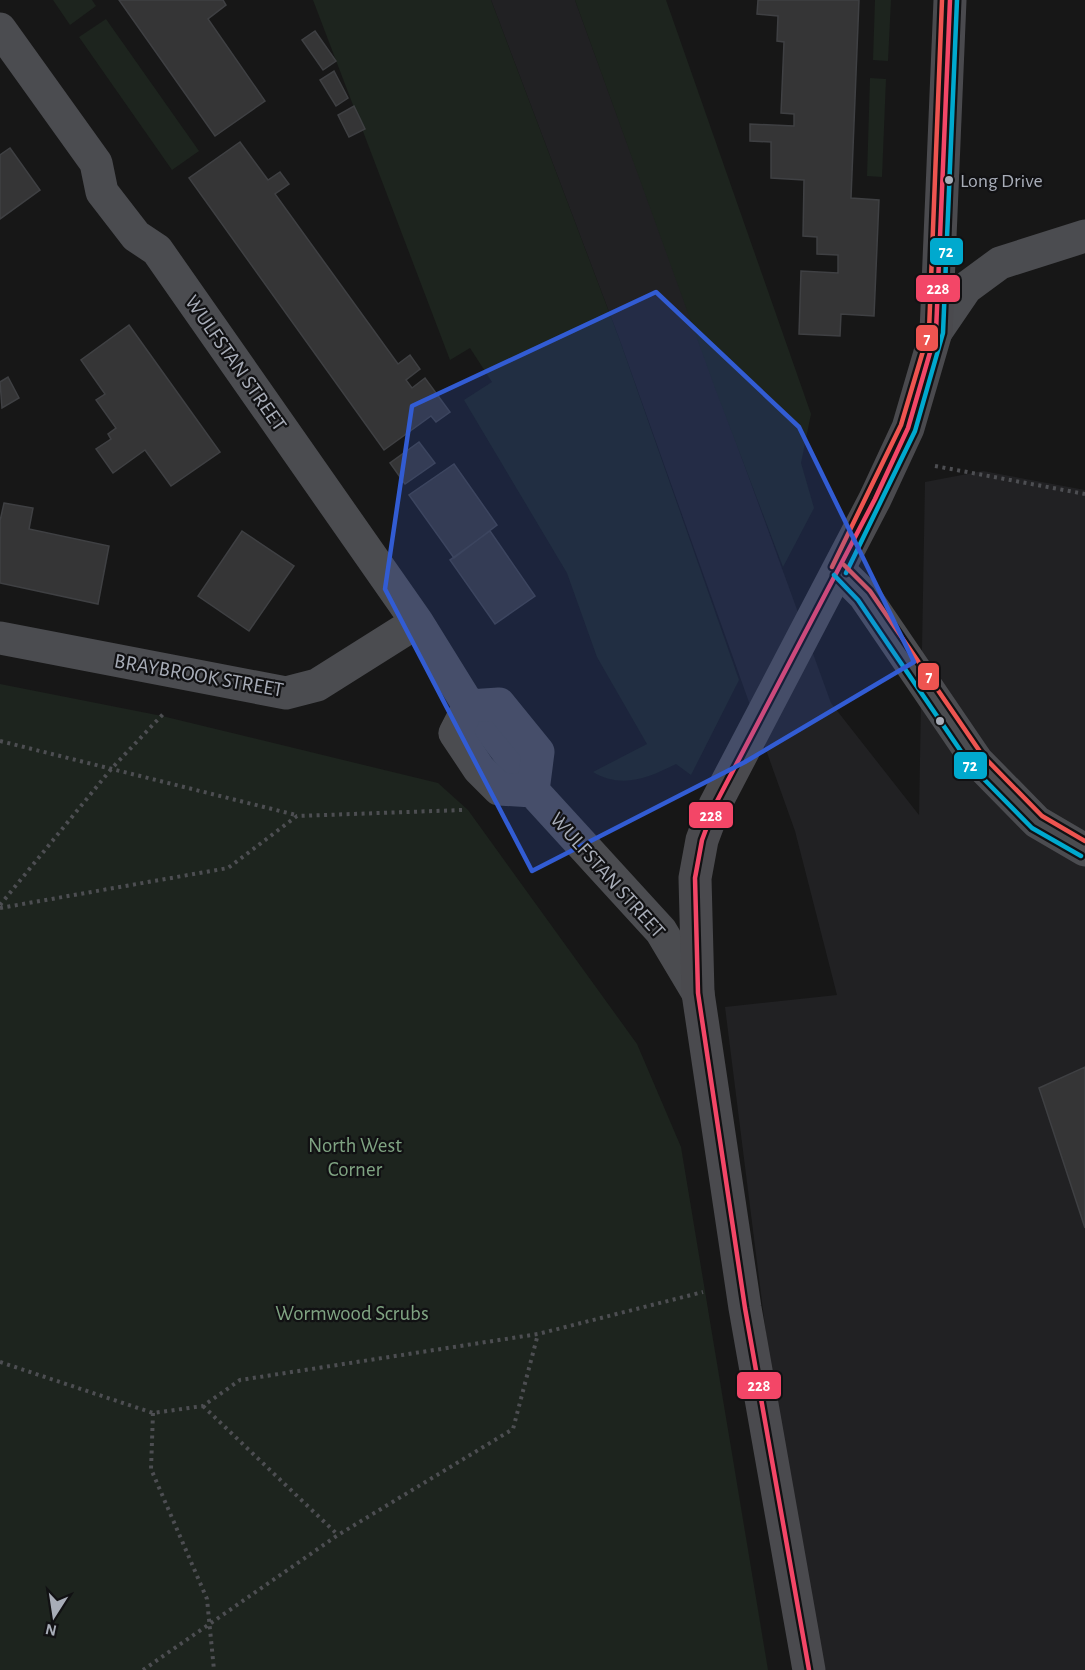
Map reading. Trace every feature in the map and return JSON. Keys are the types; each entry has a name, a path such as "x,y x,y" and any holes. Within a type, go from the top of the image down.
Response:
{"street":[{"path":"809,1670 743,1288 698,993 696,878 702,840 715,805 895,459 908,428 936,332 950,0"},
{"name":"WULFSTAN STREET","path":"0,28 12,71 96,164 102,192 136,236 157,250 417,622 469,706"},
{"path":"936,332 966,288 1000,263 1085,236"},
{"path":"839,570 864,596 977,760 1037,822 1085,850"},
{"name":"BRAYBROOK STREET","path":"0,638 286,693 317,685 417,622"},
{"path":"499,704 538,752 533,791 499,789 479,769 455,733 469,706 499,704"},
{"name":"WULFSTAN STREET","path":"533,791 661,931 698,993"}],"path":[{"path":"895,459 1085,494"},
{"path":"0,906 112,768 162,716"},
{"path":"0,741 297,816 468,810"},
{"path":"0,906 228,868 297,816"},
{"path":"0,1362 153,1413 203,1406 240,1380 538,1334 706,1292 743,1288"},
{"path":"144,1670 338,1535 513,1429 538,1334"},
{"path":"203,1406 338,1535"},
{"path":"153,1413 151,1469 207,1599 214,1670"}],"highlighted area":[{"path":"656,292 799,427 914,662 745,762 532,871 385,589 412,406"}],"shaded area":[{"path":"491,0 575,0 831,703 919,815 925,482 983,471 1085,490 1085,1670 821,1670 769,1358 725,1007 837,995 795,831 620,341"}],"green space":[{"path":"53,0 92,0 96,6 70,25"},
{"path":"313,0 491,0 620,341 739,680 691,775 676,764 655,774 625,781 614,780 593,772 647,744 597,657 567,573 464,400 492,382 470,348 450,360"},
{"path":"575,0 666,0 811,414 801,463 814,508 783,567 714,385"},
{"path":"875,0 891,0 888,61 873,60"},
{"path":"106,19 199,151 172,170 79,37"},
{"path":"870,78 886,79 882,177 867,176"},
{"name":"Wormwood Scrubs","path":"0,684 162,716 438,783 468,810 637,1044 681,1147 768,1670 0,1670"}],"building":[{"path":"119,0 223,0 226,5 208,19 265,101 215,136"},
{"path":"758,0 859,0 851,198 879,200 874,316 841,314 840,336 799,334 801,271 838,273 838,255 817,254 817,237 803,236 804,180 771,178 771,142 750,141 750,124 794,126 794,114 781,113 784,42 777,41 778,16 757,14"},
{"path":"315,31 336,61 323,70 302,40"},
{"path":"334,71 348,98 336,106 320,80"},
{"path":"354,106 365,129 349,137 338,115"},
{"path":"240,142 268,180 280,172 289,184 275,194 398,364 410,355 420,369 406,380 412,388 425,378 450,412 436,422 431,416 384,450 189,178"},
{"path":"10,148 40,190 0,219 0,155"},
{"path":"129,325 220,452 171,486 145,450 113,473 96,449 111,439 108,434 116,428 96,400 105,394 81,360"},
{"path":"8,377 19,398 2,408 0,382"},
{"path":"419,442 435,463 405,484 390,463"},
{"path":"454,464 497,525 454,558 409,495"},
{"path":"4,503 33,508 29,529 109,546 98,604 0,583 0,521"},
{"path":"242,531 294,566 249,631 198,596"},
{"path":"490,531 535,596 495,624 450,560"},
{"path":"1085,1067 1085,1228 1039,1088"}],"transit line":[{"name":"7","path":"832,567 901,425 929,331 942,0"},
{"name":"228","path":"809,1670 745,1308 698,993 695,878 702,840 715,805 875,499 908,428 936,332 950,0"},
{"name":"72","path":"846,573 915,431 943,333 957,0"},
{"name":"7","path":"844,565 870,591 983,756 1042,816 1085,841"},
{"name":"72","path":"834,575 858,600 971,766 1032,828 1081,856"}],"place":[{"name":"Long Drive","path":"949,180"}],"park label":[{"name":"North West Corner","path":"355,1157"}]}
